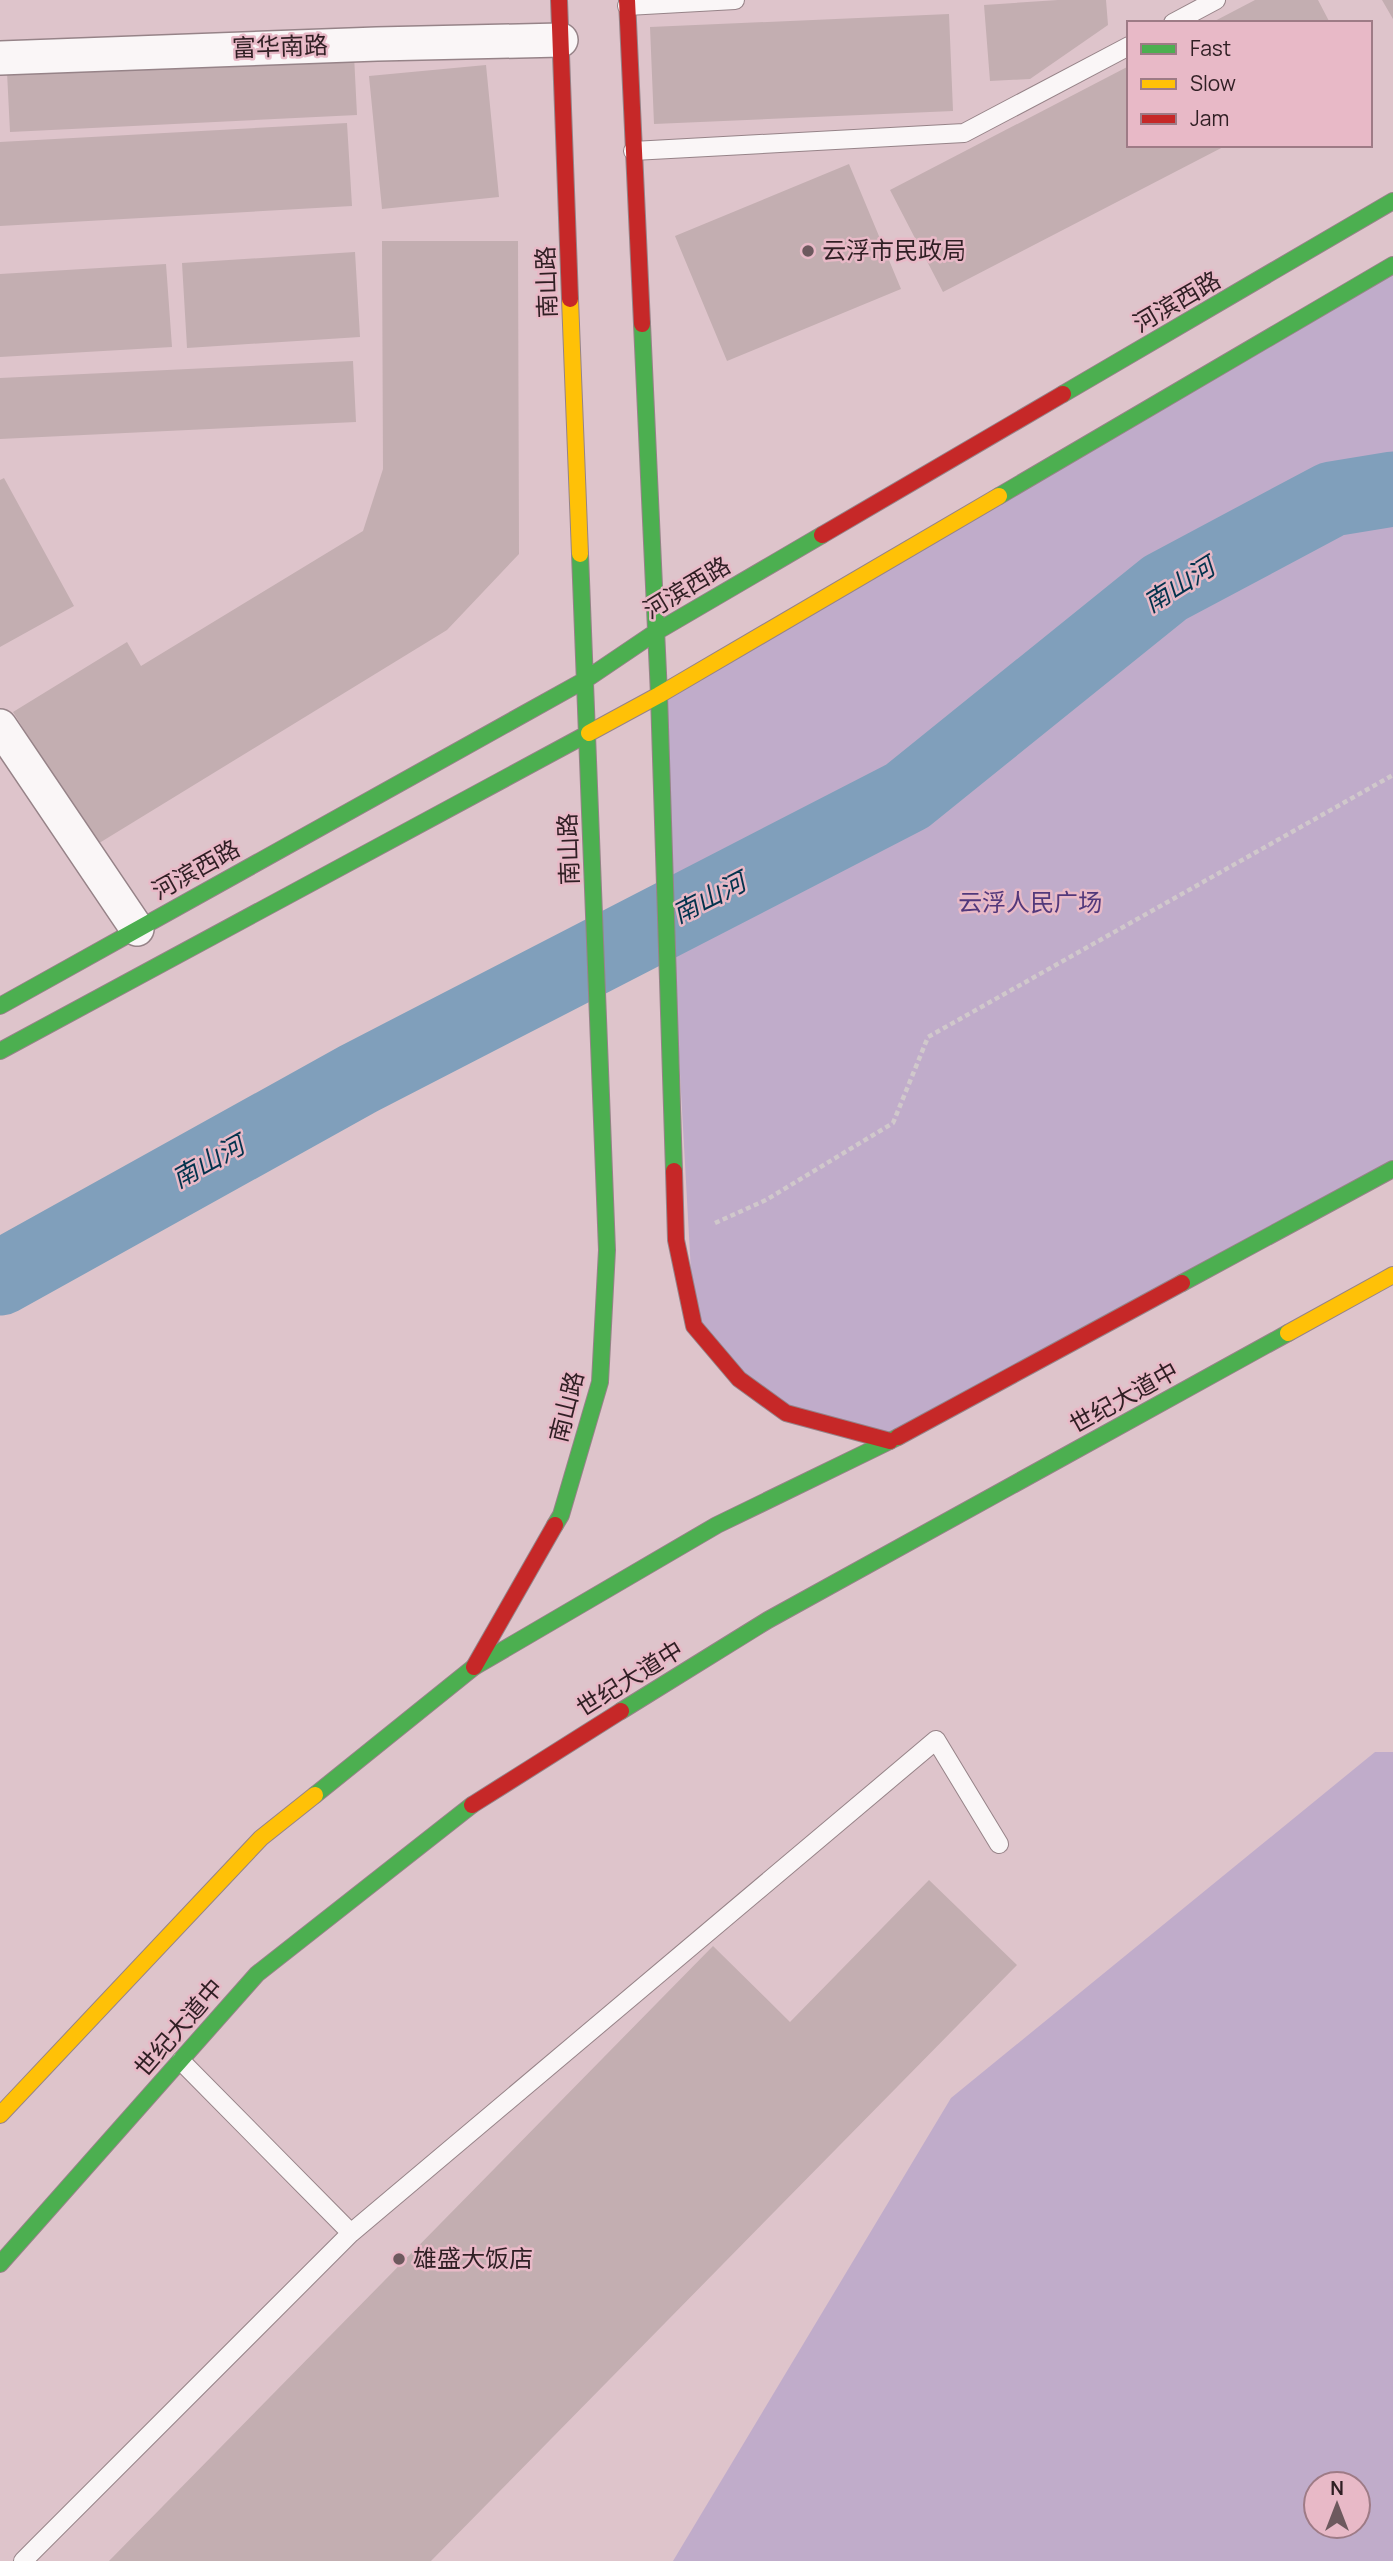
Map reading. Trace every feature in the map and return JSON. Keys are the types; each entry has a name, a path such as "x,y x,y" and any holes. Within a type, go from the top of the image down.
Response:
{"main road":[{"name":"南山路","path":"474,1667 561,1516 600,1382 607,1250 559,0"},
{"path":"627,3 659,695 676,1240 694,1326 738,1379 786,1413 890,1441"},
{"name":"河滨西路","path":"0,1006 585,680 656,632 1393,201"},
{"path":"0,1051 659,695 1393,265"},
{"path":"0,2115 261,1838 474,1667 717,1525 890,1441 1393,1169"},
{"name":"世纪大道中","path":"0,2264 257,1974 481,1798 768,1620 1393,1275"}],"street":[{"name":"富华南路","path":"0,58 561,40"},
{"path":"0,726 136,929"}],"lane":[{"path":"627,3 735,0"},
{"path":"1177,21 1216,0"},
{"path":"634,151 964,133 1127,47"},
{"path":"23,2561 351,2232 936,1740 999,1844"},
{"path":"181,2061 351,2232"}],"path":[{"path":"676,1240 766,1200 893,1123 928,1037 1393,775"}],"green space":[{"name":"云浮人民广场","path":"1393,265 1393,1169 890,1441 786,1413 694,1326 659,695"},
{"path":"1375,1752 1393,1752 1393,2561 673,2561 951,2098"}],"building":[{"path":"1106,0 1108,25 1030,79 990,81 984,5"},
{"path":"1255,0 1318,0 1329,21 1215,21"},
{"path":"1382,0 1393,0 1393,19"},
{"path":"949,14 953,111 654,124 650,27"},
{"path":"354,55 357,115 10,132 7,72"},
{"path":"486,65 499,197 382,209 369,76"},
{"path":"1127,67 1127,147 1223,147 943,292 890,190"},
{"path":"347,123 352,206 0,226 0,142"},
{"path":"849,164 901,289 727,361 675,236"},
{"path":"382,241 518,241 519,554 447,630 96,845 13,712 127,642 141,666 363,531 383,469"},
{"path":"355,252 360,337 187,348 182,263"},
{"path":"166,264 172,347 0,357 0,274"},
{"path":"353,361 356,422 0,439 0,378"},
{"path":"4,478 74,606 0,647 0,480"},
{"path":"929,1880 1017,1965 431,2561 109,2561 713,1946 790,2022"}],"waterway":[{"name":"南山河","path":"0,1278 358,1079 907,796 1165,588 1332,499 1393,489"}],"traffic: fast":[{"path":"1063,394 1393,201"},
{"path":"999,496 1393,265"},
{"path":"642,324 659,695 674,1171"},
{"path":"0,1006 585,680 656,632 822,535"},
{"path":"555,1525 561,1515 600,1382 607,1250 580,554"},
{"path":"0,1051 589,733"},
{"path":"1182,1283 1393,1169"},
{"path":"621,1711 768,1620 1288,1333"},
{"path":"315,1795 474,1667 717,1525 898,1437"},
{"path":"0,2264 257,1974 472,1805"}],"traffic: slow":[{"path":"570,299 580,554"},
{"path":"589,733 659,695 999,496"},
{"path":"1288,1333 1393,1275"},
{"path":"0,2115 261,1838 315,1795"}],"traffic: jam":[{"path":"559,0 570,299"},
{"path":"627,0 642,324"},
{"path":"822,535 1063,394"},
{"path":"674,1171 676,1240 694,1326 739,1379 786,1413 890,1441"},
{"path":"898,1437 1182,1283"},
{"path":"474,1667 555,1525"},
{"path":"472,1805 621,1711"}],"place":[{"name":"云浮市民政局","path":"808,251"},
{"name":"雄盛大饭店","path":"399,2259"}]}
